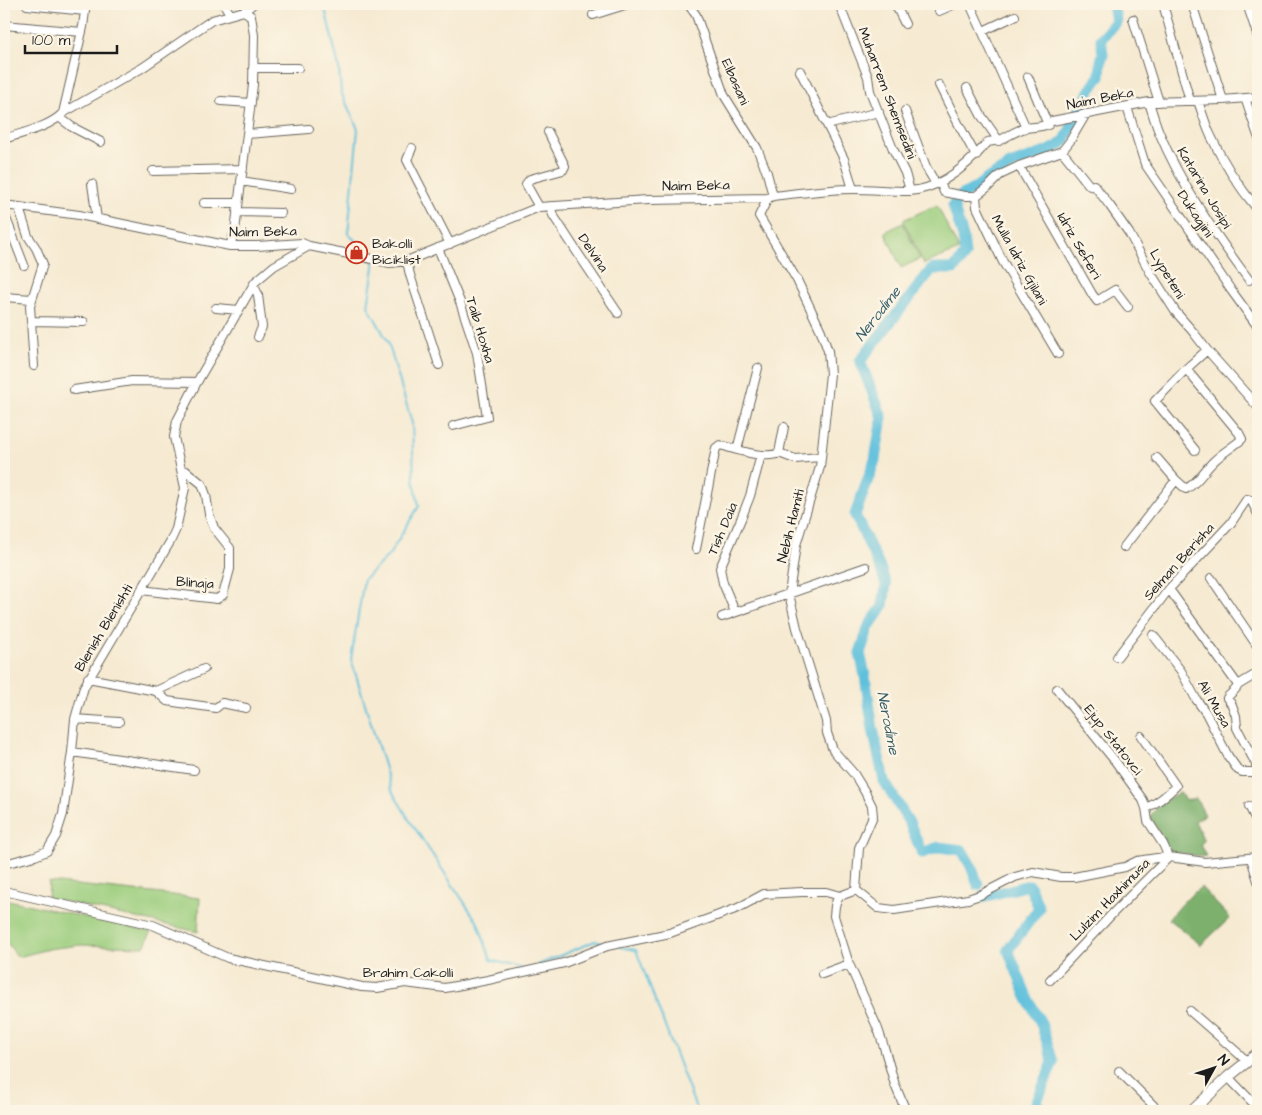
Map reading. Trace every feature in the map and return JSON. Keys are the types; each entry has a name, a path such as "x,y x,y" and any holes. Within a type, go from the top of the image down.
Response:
{"main road":[{"path":"1192,1111 1228,1077 1258,1053"}],"street":[{"path":"224,4 230,14"},
{"path":"4,139 49,123 142,68 212,20 244,11 253,4"},
{"path":"593,15 628,4"},
{"name":"Elbasani","path":"688,4 696,15 724,95 758,148 767,173 770,197"},
{"name":"Muharrem Shemsedini","path":"839,4 868,77 870,91 893,149 905,173 910,191"},
{"path":"895,4 904,24"},
{"path":"939,11 955,4"},
{"path":"970,4 1026,128"},
{"path":"1163,4 1190,100"},
{"path":"1192,4 1222,100"},
{"path":"1247,4 1258,37"},
{"path":"27,5 86,11 61,115"},
{"path":"230,246 235,231 253,85 254,35 251,16 244,11"},
{"path":"982,31 1015,16"},
{"name":"Naim Beka","path":"1132,19 1159,102"},
{"path":"4,25 82,32"},
{"path":"253,68 298,68"},
{"path":"800,71 844,159 853,189"},
{"path":"1028,77 1048,125"},
{"path":"939,85 976,156"},
{"path":"967,88 981,115 999,141"},
{"name":"Naim Beka","path":"4,205 79,215 230,246 302,242 309,246 390,263 407,260 450,244 539,207 648,200 770,197 853,189 910,191 936,184 949,178 976,156 988,142 999,141 1026,128 1048,125 1052,121 1063,118 1149,102 1258,97"},
{"path":"1245,98 1258,136"},
{"path":"221,101 251,103"},
{"path":"1198,101 1209,132 1224,162 1258,210"},
{"name":"Katarina Josipi","path":"1149,102 1158,131 1176,170 1198,207 1249,280"},
{"name":"Dukagjini","path":"1127,107 1145,164 1258,327"},
{"path":"827,125 879,112"},
{"path":"905,112 926,167 936,184 941,184 944,192 976,196 1000,175 1019,166 1062,151 1086,114"},
{"path":"61,115 72,127 101,142"},
{"path":"247,134 308,129"},
{"path":"539,207 526,184 527,181 563,170 565,166 548,132"},
{"path":"412,148 408,160 450,244"},
{"name":"Lypeteni","path":"1062,151 1089,185 1094,184 1110,206 1175,311 1258,407"},
{"name":"Idriz Seferi","path":"1019,166 1097,301 1115,290 1128,307"},
{"path":"153,171 243,168"},
{"path":"241,181 291,189"},
{"path":"92,184 97,219"},
{"name":"Mulla Idriz Gjilani","path":"976,196 977,207 1003,262 1058,354"},
{"name":"Nebih Hamiti","path":"770,197 758,216 797,280 821,330 828,351 830,374 820,467 796,545 789,594 797,628 833,750 854,774 872,806 873,816 859,848 856,890"},
{"path":"204,203 238,203"},
{"name":"Delvina","path":"550,206 553,215 618,313"},
{"path":"20,208 28,236 43,264 30,306 34,366"},
{"path":"237,212 281,213"},
{"path":"4,213 24,265"},
{"name":"Blenish Blenishti","path":"4,864 35,856 47,850 56,836 64,814 75,719 84,687 176,529 185,488 174,437 177,421 197,382 256,282 274,266 309,246"},
{"name":"Taib Hoxha","path":"438,248 460,302 477,353 487,417 453,426"},
{"path":"407,260 410,275 439,365"},
{"path":"252,288 256,290 258,295 262,327 258,337"},
{"path":"4,297 32,299"},
{"path":"216,308 239,310"},
{"path":"31,321 84,322"},
{"path":"1195,450 1155,401 1207,350"},
{"path":"737,450 758,368"},
{"path":"1157,458 1176,480 1186,488 1194,484 1214,461 1242,439 1186,369"},
{"path":"74,390 132,381 197,382"},
{"path":"779,453 784,427"},
{"path":"696,548 716,448 720,445 761,455 776,455 779,453 795,459 820,457"},
{"name":"Tish Daia","path":"735,612 720,568 750,496 761,455"},
{"name":"Blinaja","path":"141,590 217,599 223,595 230,569 230,548 214,528 202,484 182,470"},
{"path":"1124,547 1176,480"},
{"name":"Selman Berisha","path":"1116,657 1169,589 1230,523 1247,499 1252,500 1258,514"},
{"path":"722,617 866,567"},
{"path":"1211,578 1258,647"},
{"path":"1169,589 1238,685"},
{"name":"Ali Musa","path":"1154,635 1181,671 1206,713 1228,756 1238,770 1242,772 1258,772"},
{"path":"156,691 204,668"},
{"path":"1258,673 1238,685 1227,698 1236,716 1237,728 1258,768"},
{"path":"88,678 156,691 167,701 216,708 222,703 246,708"},
{"name":"Ejup Statovci","path":"1056,689 1143,800 1148,821 1163,844 1169,858"},
{"path":"75,719 119,722"},
{"name":"Ejup Statovci","path":"1140,736 1176,786 1152,806 1146,808"},
{"path":"72,752 194,770"},
{"path":"1249,806 1258,824"},
{"path":"1169,858 1205,862 1254,858 1258,881"},
{"name":"Lulzim Haxhimusa","path":"856,890 878,908 894,910 968,899 1015,877 1033,872 1074,877 1125,866 1137,861 1169,858"},
{"name":"Lulzim Haxhimusa","path":"1050,980 1114,912 1169,858"},
{"path":"856,890 840,896 836,900 834,916 849,964 878,1029 895,1085 906,1111"},
{"name":"Brahim Cakolli","path":"4,891 153,925 228,958 362,987 377,988 405,983 445,988 564,963 607,946 670,933 738,908 764,894 826,892 840,896"},
{"path":"822,974 849,964"},
{"path":"1190,1012 1247,1061"},
{"path":"1119,1071 1159,1111"},
{"path":"1228,1077 1258,1108"}],"green space":[{"path":"937,205 959,250 924,264 903,220"},
{"path":"903,223 920,259 901,268 885,232"},
{"path":"1180,792 1185,801 1196,798 1205,815 1195,821 1204,841 1201,844 1206,857 1169,851 1150,816 1161,803"},
{"path":"49,882 200,898 198,932 48,898"},
{"path":"1201,887 1230,918 1201,945 1168,919 1183,902"},
{"path":"4,899 151,932 144,947 80,945 48,949 18,957 4,939"}],"waterway":[{"path":"324,4 339,68 341,92 358,129 348,234 373,256"},
{"name":"Nerodime","path":"978,885 971,866 962,850 939,847 922,853 910,824 884,781 860,653 869,626 883,606 886,585 881,570 855,515 875,460 882,417 860,361 932,269 954,269 965,255 963,237 953,205 962,195 1010,165 1049,151 1065,140 1090,90 1100,76 1103,54 1101,39 1116,21 1113,4"},
{"path":"374,261 368,306 388,342 412,423 414,481 419,506 389,555 364,579 351,659 392,791 478,923 491,960 524,969"},
{"name":"Nerodime","path":"983,897 1029,885 1039,908 1008,950 1027,997 1041,1023 1053,1062 1033,1111"},
{"path":"538,965 595,941 606,944"},
{"path":"620,947 636,950 697,1111"}],"place":[{"name":"Bakolli Biciklist","path":"356,252"}]}
